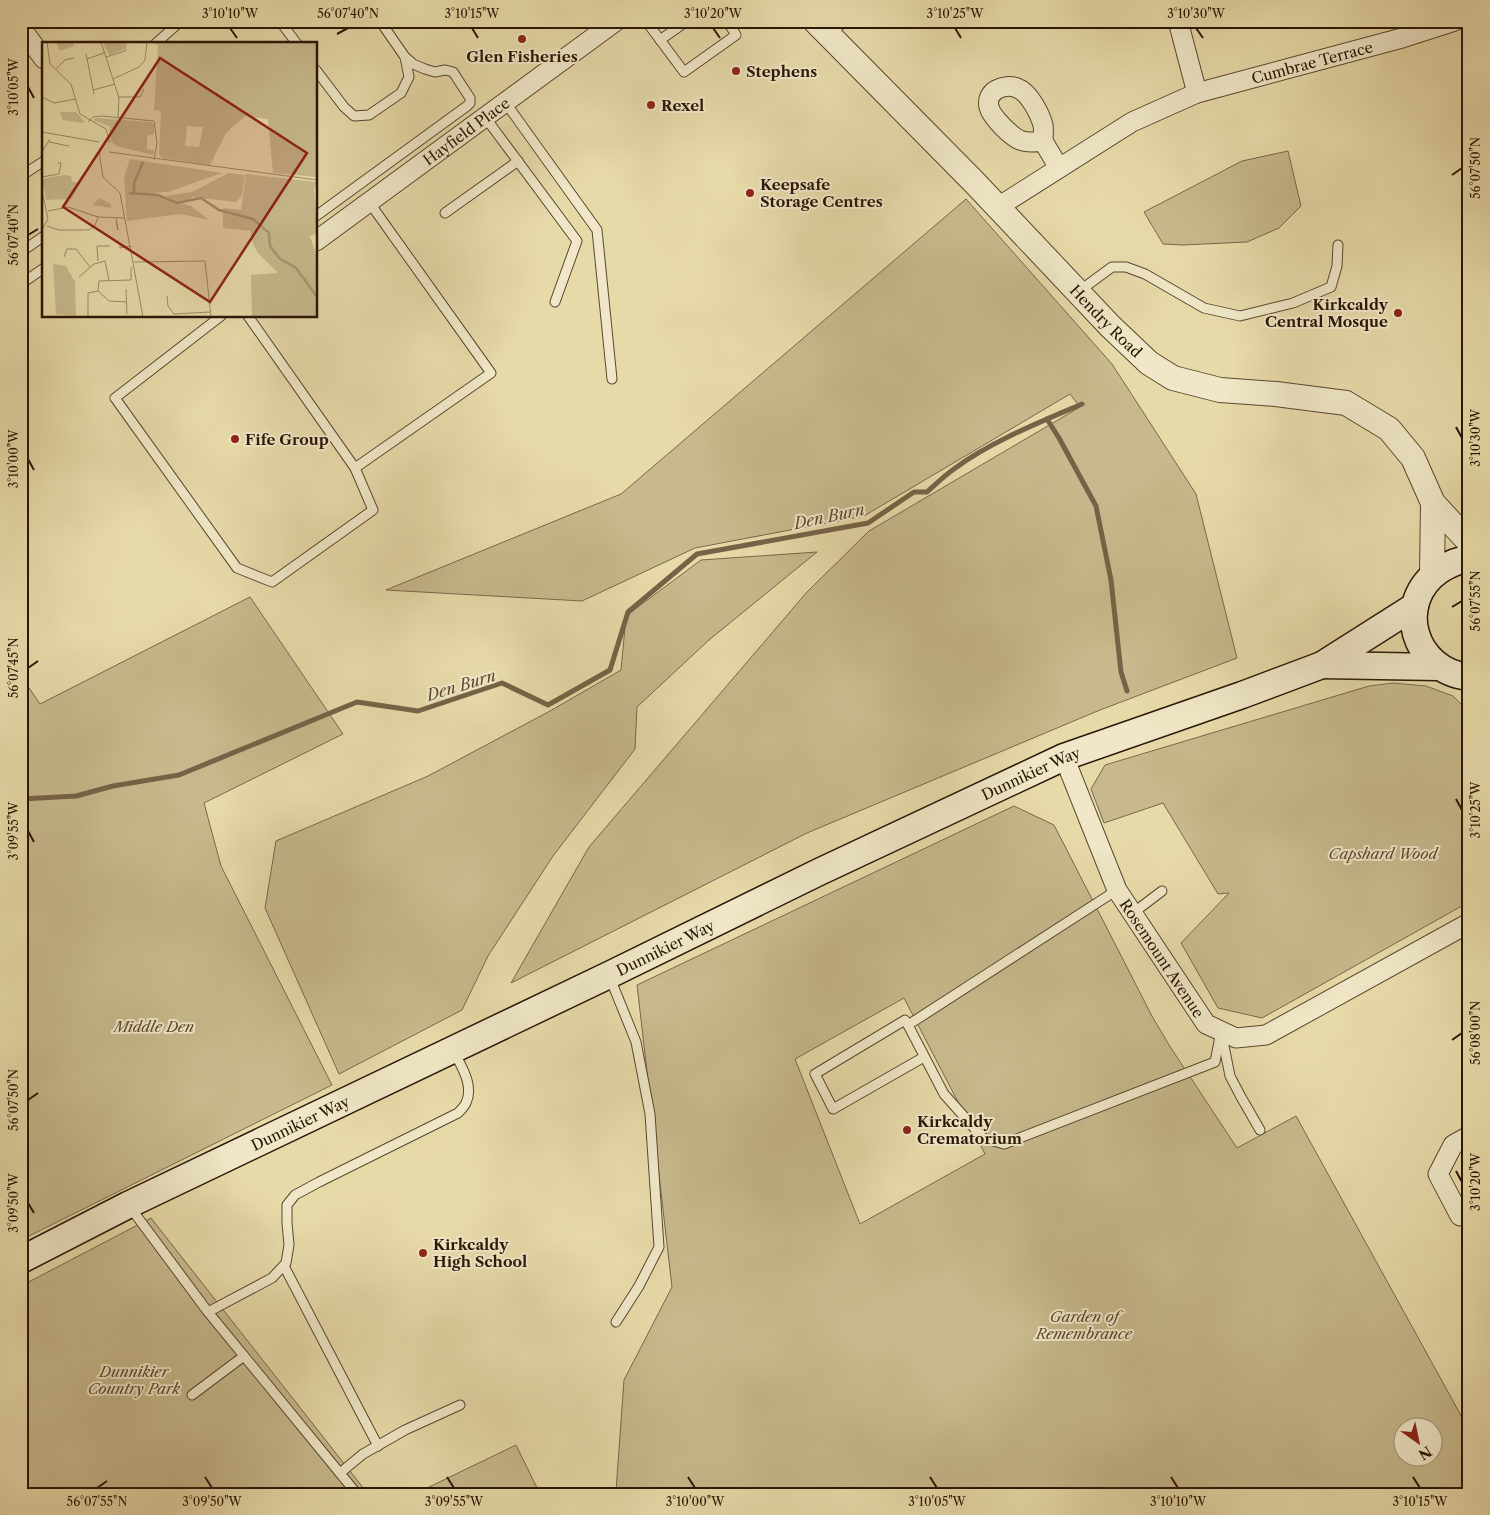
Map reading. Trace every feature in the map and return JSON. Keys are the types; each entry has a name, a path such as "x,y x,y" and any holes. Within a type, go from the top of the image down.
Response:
{"main road":[{"path":"1458,676 1426,654 1417,640 1414,623 1415,606 1421,589 1432,576 1448,565 1469,559"},
{"name":"Dunnikier Way","path":"21,1260 128,1205 609,975 819,872 1064,757 1322,665 1415,606"},
{"name":"Dunnikier Way","path":"1322,665 1458,676"}],"street":[{"name":"Hayfield Place","path":"318,240 616,21"},
{"path":"1178,21 1197,93"},
{"name":"Cumbrae Terrace","path":"998,206 1132,122 1197,93 1402,38 1455,21"},
{"name":"Hendry Road","path":"826,25 1110,326 1150,363 1173,378 1220,390 1276,394 1346,403 1389,429 1413,458 1433,503 1469,542"},
{"path":"21,28 42,56"},
{"path":"1043,141 1059,168"},
{"name":"Hendry Road","path":"1432,576 1433,503"},
{"name":"Rosemount Avenue","path":"1064,757 1118,890 1206,1024 1236,1038 1266,1035 1469,923"},
{"path":"1460,1216 1438,1174 1453,1146 1469,1136"}],"lane":[{"path":"157,42 181,21"},
{"path":"280,21 296,42"},
{"path":"318,215 470,103 470,98 453,72 445,70 435,72 413,64 405,57 380,21"},
{"path":"646,21 684,72 736,35 727,21"},
{"path":"660,40 687,21"},
{"path":"318,73 344,107 354,116 369,115 401,93 409,77 405,57"},
{"path":"505,102 597,230 612,379"},
{"path":"485,117 577,241 555,302"},
{"path":"445,213 518,161"},
{"path":"21,176 42,162"},
{"path":"355,468 491,373 368,202"},
{"path":"21,252 42,237"},
{"path":"1078,292 1112,267 1126,267 1145,274 1204,308 1240,316 1293,303 1331,287 1337,266 1338,245"},
{"path":"21,284 42,269"},
{"path":"218,318 115,398 237,568 272,582 374,510 355,468 249,318"},
{"path":"908,1026 1118,890"},
{"path":"1133,913 1162,891"},
{"path":"609,975 636,1042 650,1114 659,1247 639,1286 616,1322"},
{"path":"924,1057 833,1108 815,1074 905,1020 944,1094 983,1138 1004,1144 1215,1062 1221,1031"},
{"path":"1221,1031 1230,1076 1260,1130"},
{"path":"208,1312 272,1278 284,1266 289,1245 287,1205 295,1195 458,1113 466,1103 468,1093 467,1079 453,1050"},
{"path":"128,1205 208,1312 357,1494"},
{"path":"284,1266 378,1446"},
{"path":"192,1394 244,1356"},
{"path":"340,1473 363,1454 405,1430 460,1405"}],"green space":[{"path":"1288,151 1301,206 1279,228 1247,242 1163,244 1144,212 1242,161"},
{"path":"966,199 1112,364 1196,494 1237,658 1100,710 807,833 511,983 589,847 807,592 869,531 1080,407 1070,394 864,516 695,548 582,601 386,590 621,494"},
{"path":"817,552 709,640 637,707 635,749 553,856 488,956 462,1010 339,1074 265,908 276,841 428,776 550,711 621,670 626,616 701,560"},
{"name":"Middle Den","path":"250,597 343,734 204,803 221,866 332,1085 21,1240 21,676 40,704"},
{"name":"Capshard Wood","path":"1393,683 1426,686 1453,696 1469,712 1469,902 1262,1018 1218,1008 1181,943 1229,893 1218,894 1163,803 1104,823 1091,789 1105,765 1369,686"},
{"name":"Garden of Remembrance","path":"1014,806 1054,825 1153,1018 1237,1148 1296,1116 1469,1430 1469,1494 610,1494 616,1491 624,1380 672,1287 637,985","holes":["904,998 985,1154 860,1224 795,1059"]},
{"name":"Dunnikier Country Park","path":"151,1218 368,1494 21,1494 21,1286"},
{"path":"516,1445 540,1494 429,1494 427,1488"}],"waterway":[{"name":"Den Burn","path":"21,799 76,796 113,786 179,775 357,702 418,711 502,683 548,705 610,670 628,612 697,554 868,523 914,492 927,492 950,472 983,450 1016,433 1082,404"},
{"path":"1047,419 1096,506 1111,580 1121,672 1127,691"}],"place":[{"name":"Glen Fisheries","path":"522,39"},
{"name":"Stephens","path":"736,71"},
{"name":"Rexel","path":"651,105"},
{"name":"Keepsafe Storage Centres","path":"750,193"},
{"name":"Kirkcaldy Central Mosque","path":"1398,313"},
{"name":"Fife Group","path":"235,439"},
{"name":"Kirkcaldy Crematorium","path":"907,1130"},
{"name":"Kirkcaldy High School","path":"423,1253"}]}
